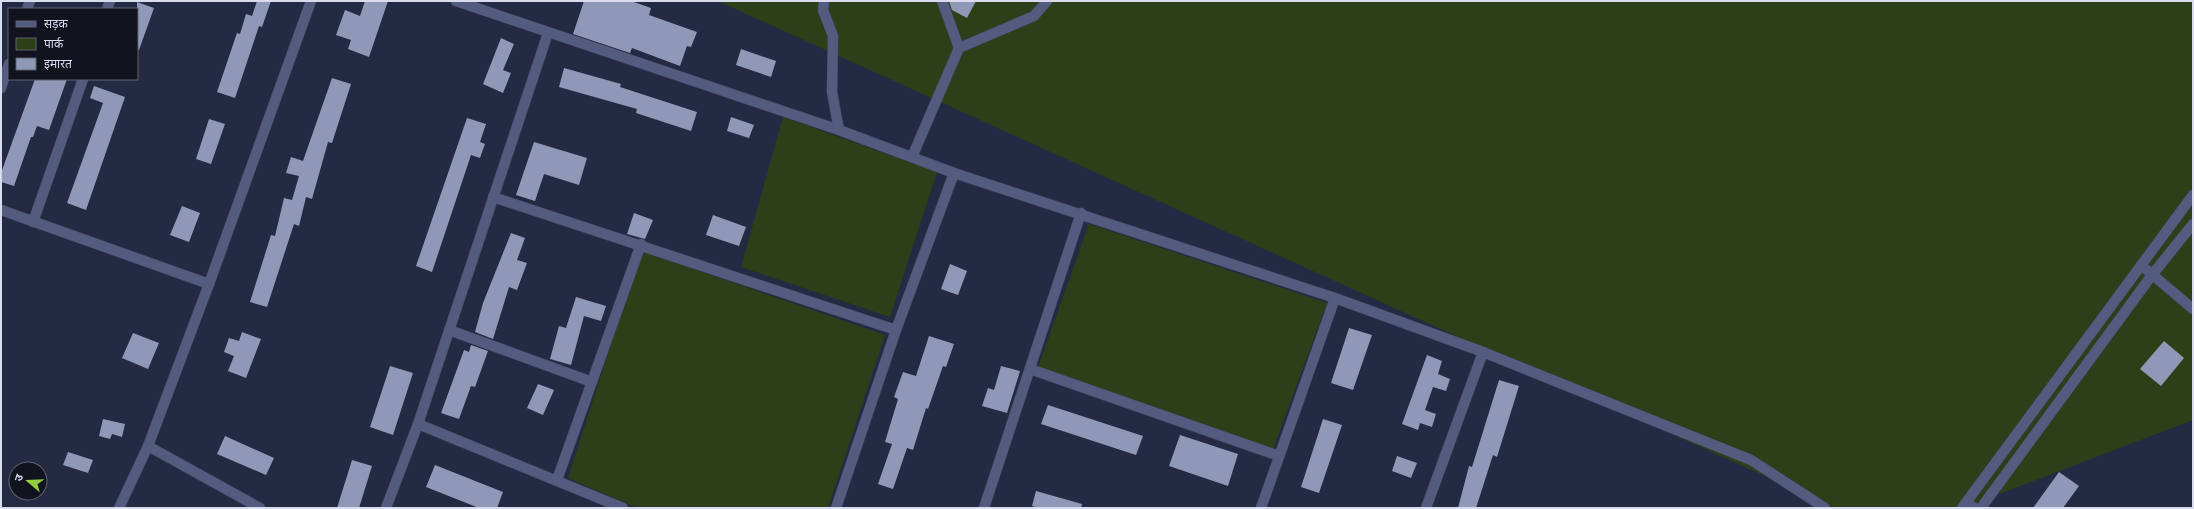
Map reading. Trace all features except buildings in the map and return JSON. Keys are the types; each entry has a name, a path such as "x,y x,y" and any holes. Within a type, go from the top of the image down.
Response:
{"street":[{"path":"118,508 148,446 209,284 311,1"},
{"path":"456,1 839,130 954,173 1335,298 1482,352 1751,460 1825,508"},
{"path":"824,1 823,10 833,36 832,92 839,130"},
{"path":"912,157 959,48 942,1"},
{"path":"959,48 1034,16 1047,1"},
{"path":"386,508 418,424 548,33"},
{"path":"1,88 8,67"},
{"path":"33,222 83,80"},
{"path":"836,508 896,330 954,173"},
{"path":"1968,506 2193,195"},
{"path":"493,197 641,244 896,330"},
{"path":"1,210 209,284"},
{"path":"984,508 1081,214"},
{"path":"1982,508 2152,276 2193,224"},
{"path":"557,480 641,244"},
{"path":"2141,265 2152,276 2193,308"},
{"path":"1261,508 1278,456 1335,298"},
{"path":"449,330 592,382"},
{"path":"1426,508 1482,352"},
{"path":"1030,369 1278,456"},
{"path":"418,424 623,508"},
{"path":"148,446 260,508"}],"green space":[{"path":"718,1 2193,1 2193,420 1963,508 1835,508"},
{"path":"783,117 937,172 890,317 741,267"},
{"path":"1089,224 1327,303 1273,449 1037,370"},
{"path":"641,251 885,335 828,508 637,508 568,478"}]}
